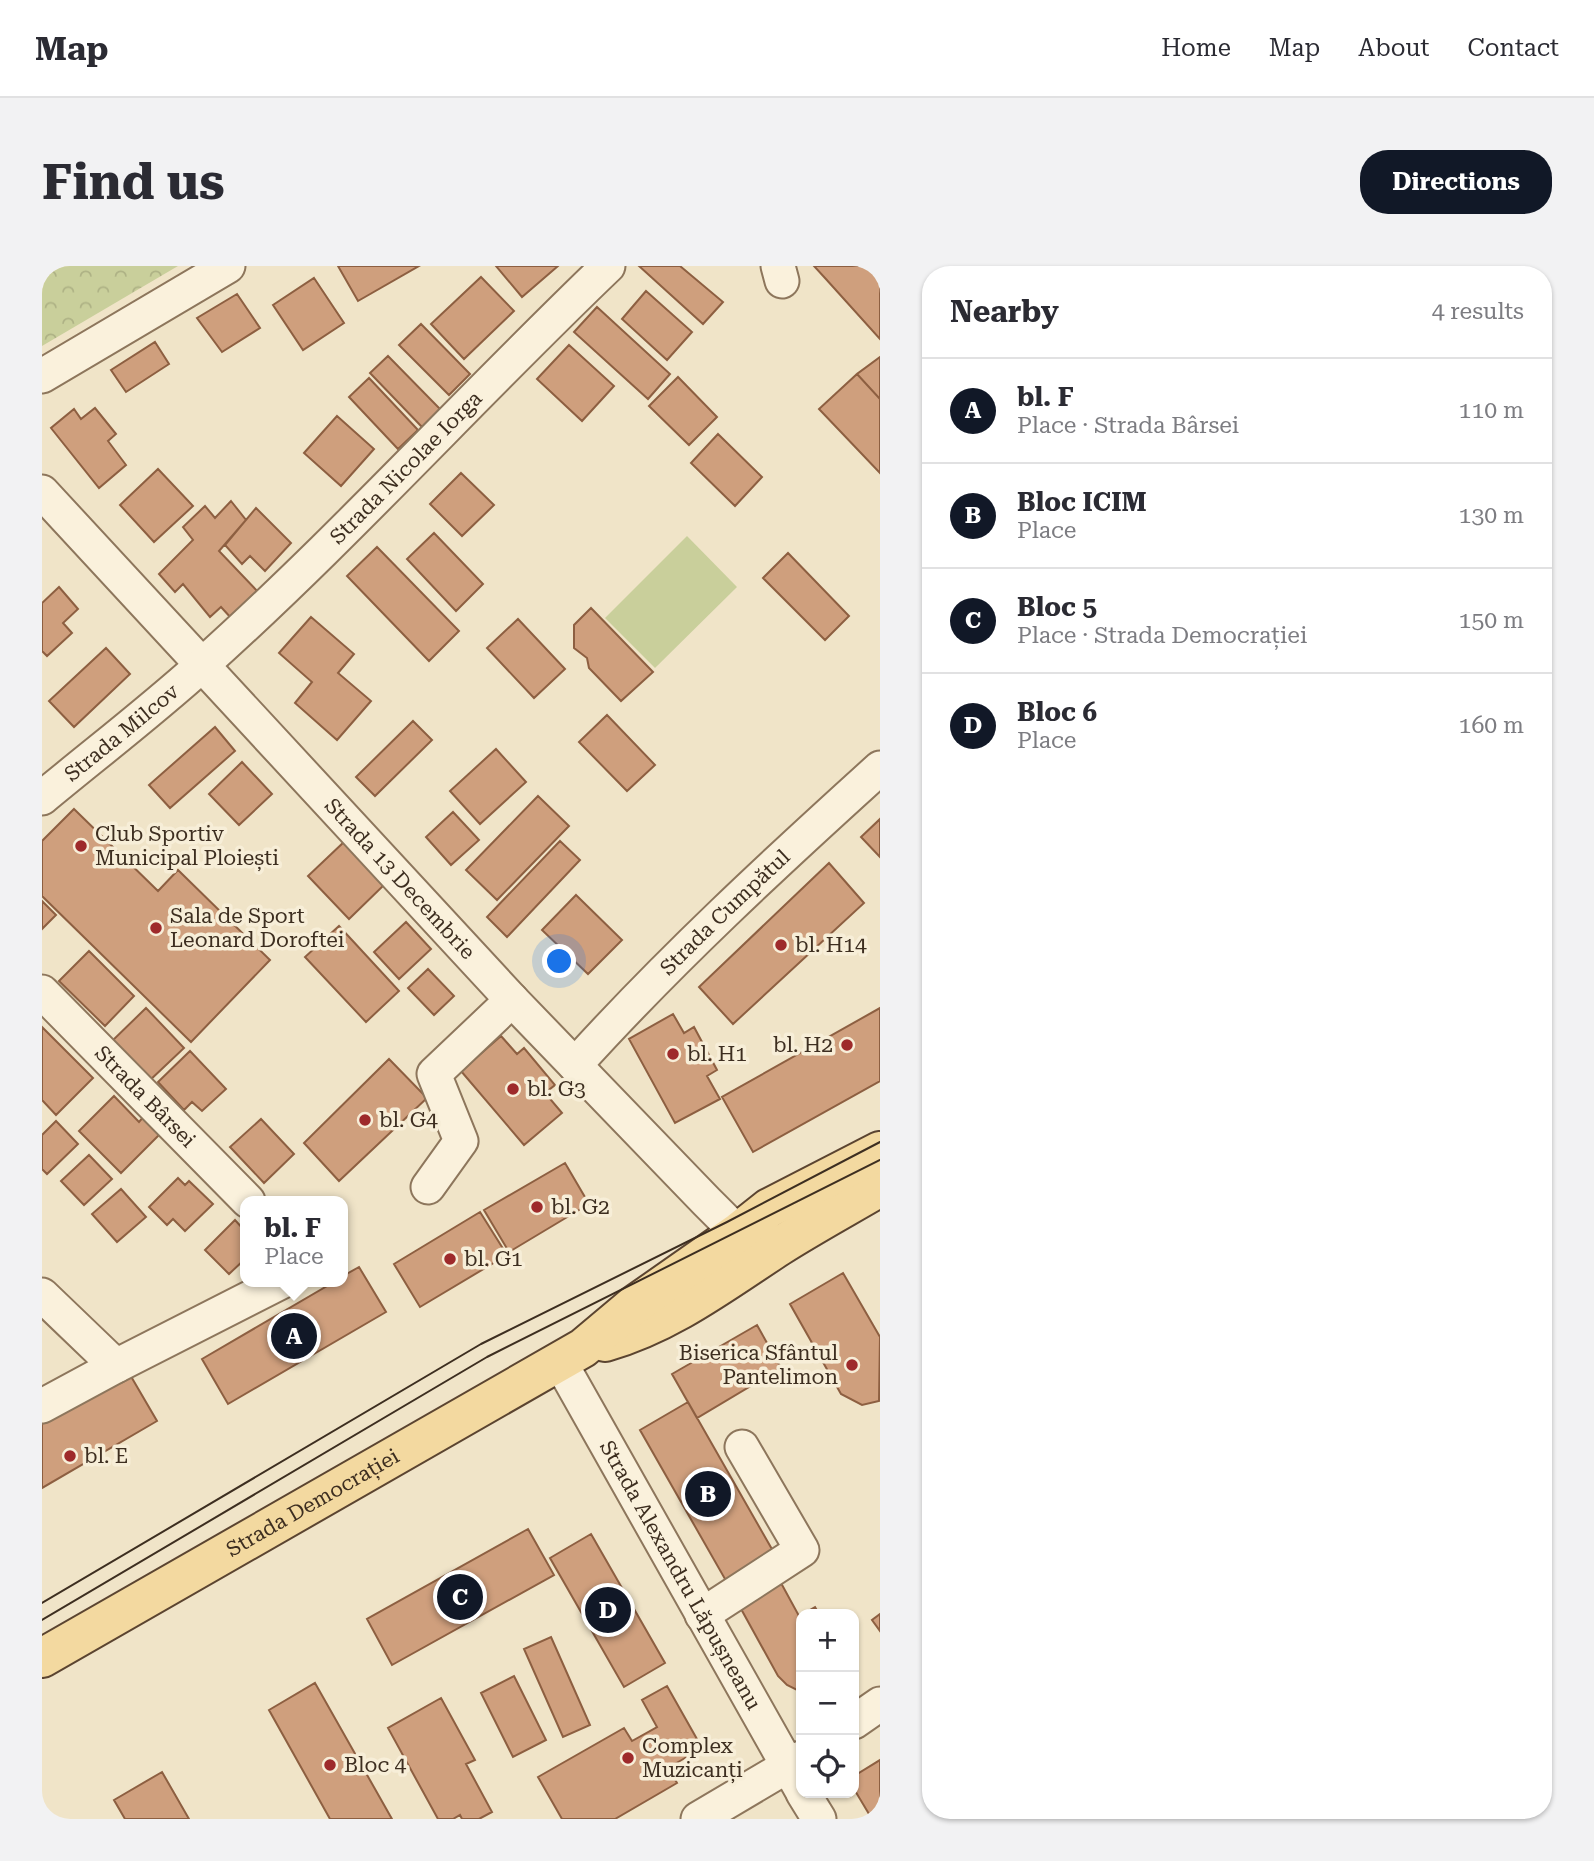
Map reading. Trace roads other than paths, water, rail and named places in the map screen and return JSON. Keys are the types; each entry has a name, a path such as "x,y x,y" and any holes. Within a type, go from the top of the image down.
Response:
{"main road":[{"name":"Strada Democrației","path":"754,1243 769,1208 880,1150"},
{"name":"Strada Democrației","path":"42,1658 571,1355 633,1306 754,1243 880,1187"}],"street":[{"path":"42,376 228,266"},
{"name":"Strada Nicolae Iorga","path":"202,666 339,535 537,334 608,266"},
{"name":"Strada 13 Decembrie","path":"42,492 512,1000 706,1201 754,1243"},
{"name":"Strada Milcov","path":"42,798 202,666"},
{"name":"Strada Cumpătul","path":"575,1065 625,1010 765,872 880,768"},
{"name":"Strada Bârsei","path":"42,992 243,1196"},
{"path":"428,1187 461,1141 434,1074 512,1000"},
{"path":"42,1406 271,1287"},
{"path":"42,1295 116,1366"},
{"name":"Strada Alexandru Lăpușneanu","path":"571,1355 702,1615 796,1772"},
{"path":"702,1615 802,1550 742,1447"},
{"path":"859,1719 880,1704"},
{"path":"698,1819 796,1778"},
{"name":"Strada Alexandru Lăpușneanu","path":"809,1798 819,1819"}],"tram line":[{"path":"42,1603 481,1344 727,1222 880,1142"},
{"path":"42,1620 487,1357 880,1160"}],"place":[{"name":"Club Sportiv Municipal Ploiești","path":"81,846"},
{"name":"Sala de Sport Leonard Doroftei","path":"156,928"},
{"name":"bl. H14","path":"781,945"},
{"name":"bl. H2","path":"847,1045"},
{"name":"bl. H1","path":"673,1054"},
{"name":"bl. G3","path":"513,1089"},
{"name":"bl. G4","path":"365,1120"},
{"name":"bl. G2","path":"537,1207"},
{"name":"bl. G1","path":"450,1259"},
{"name":"bl. F","path":"294,1336"},
{"name":"Biserica Sfântul Pantelimon","path":"852,1365"},
{"name":"bl. E","path":"70,1456"},
{"name":"Bloc ICIM","path":"708,1494"},
{"name":"Bloc 5","path":"460,1597"},
{"name":"Bloc 6","path":"608,1610"},
{"name":"Complex Muzicanți","path":"628,1758"},
{"name":"Bloc 4","path":"330,1765"}]}
